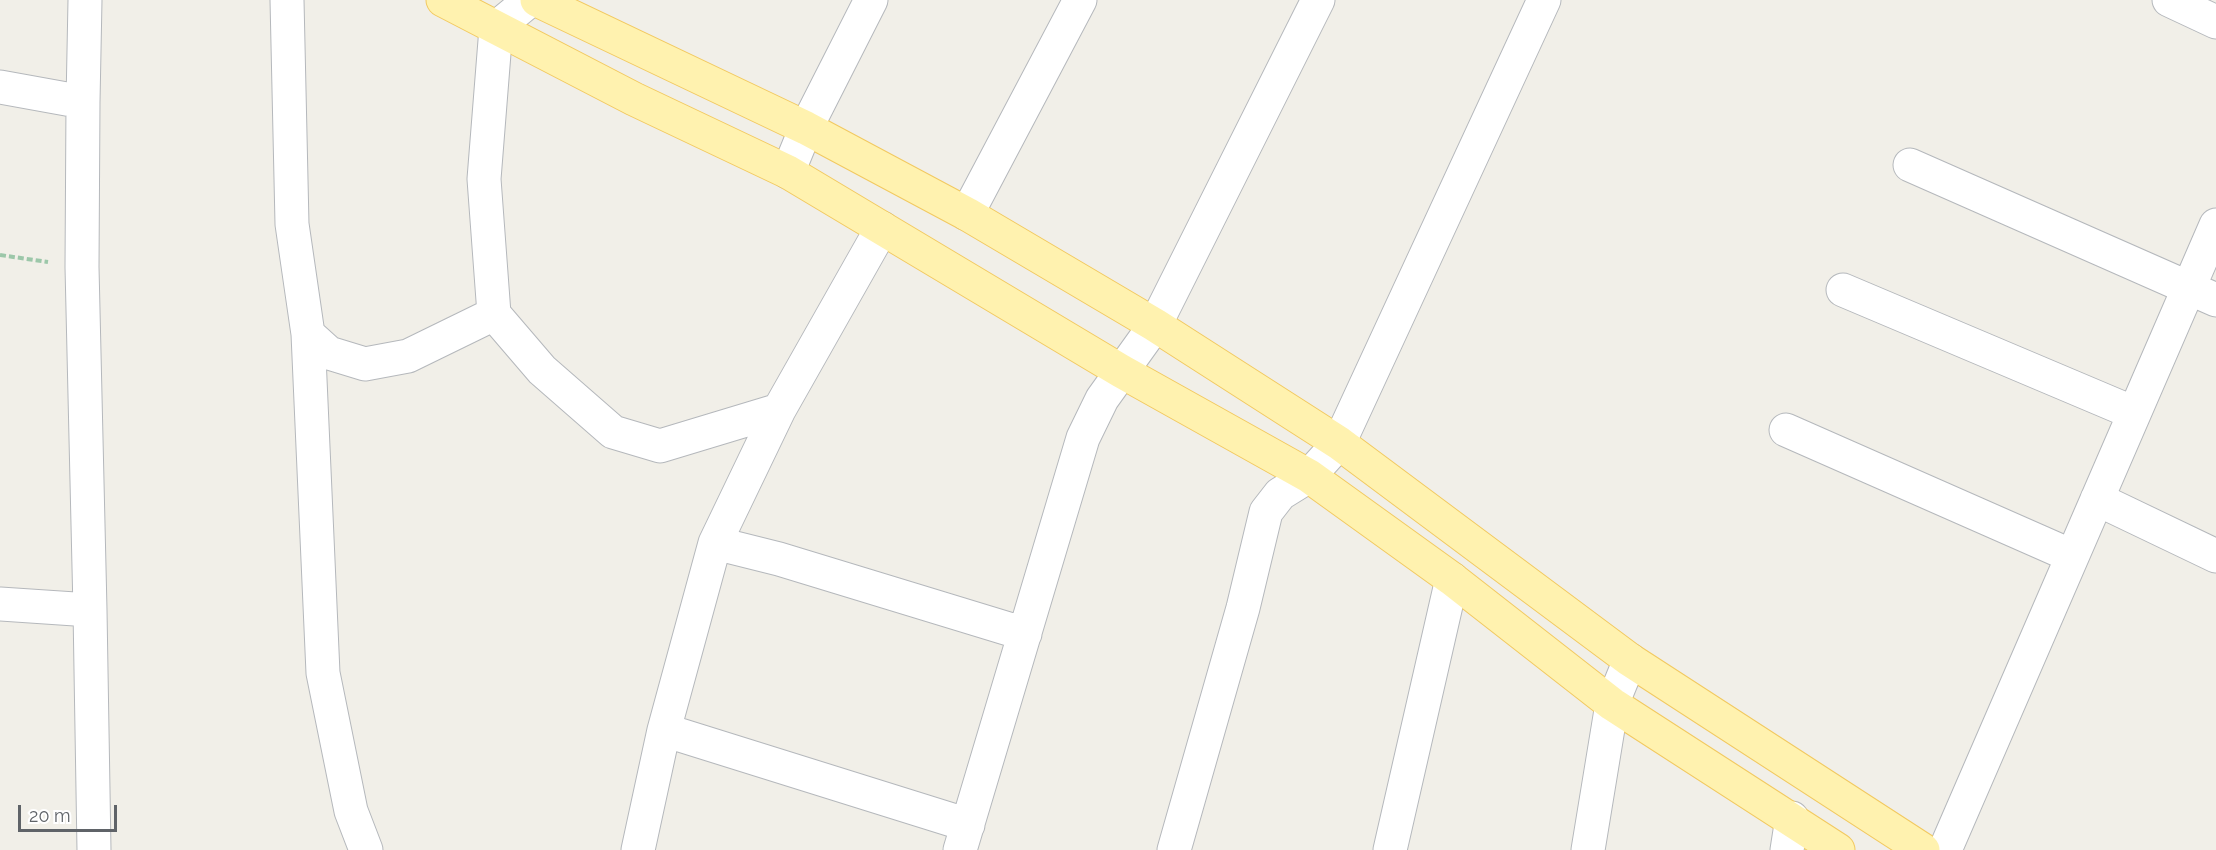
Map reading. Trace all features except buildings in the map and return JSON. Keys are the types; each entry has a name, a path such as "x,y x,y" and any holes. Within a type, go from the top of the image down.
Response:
{"main road":[{"path":"443,0 634,99 788,172 1121,371 1309,476 1452,579 1612,704 1792,818 1838,850"},
{"path":"537,0 806,128 967,214 1155,325 1339,443 1630,660 1923,850"}],"street":[{"path":"85,0 82,267 94,850"},
{"path":"287,0 292,224 308,334 324,673 351,811 366,850"},
{"path":"530,0 496,27 484,178 494,314 542,370 613,432 660,446 779,410"},
{"path":"788,172 806,128 871,0"},
{"path":"967,214 1080,0"},
{"path":"664,730 964,838 1083,438 1102,399 1155,325 1318,0"},
{"path":"1174,850 1243,608 1266,512 1280,494 1309,476 1339,443 1544,0"},
{"path":"2169,0 2216,22"},
{"path":"0,87 83,102"},
{"path":"1910,165 2202,294"},
{"path":"1945,850 2134,413 2202,294 2216,225"},
{"path":"638,850 664,730 715,543 779,410 882,228"},
{"path":"1843,290 2134,413"},
{"path":"308,334 329,353 365,364 408,356 494,314"},
{"path":"1786,430 2072,556"},
{"path":"2097,499 2216,556"},
{"path":"715,543 779,559 1024,634"},
{"path":"1389,850 1452,579"},
{"path":"0,604 90,610"},
{"path":"1588,850 1612,704 1630,660"},
{"path":"1788,850 1792,818"}],"path":[{"path":"0,255 82,267"}]}
